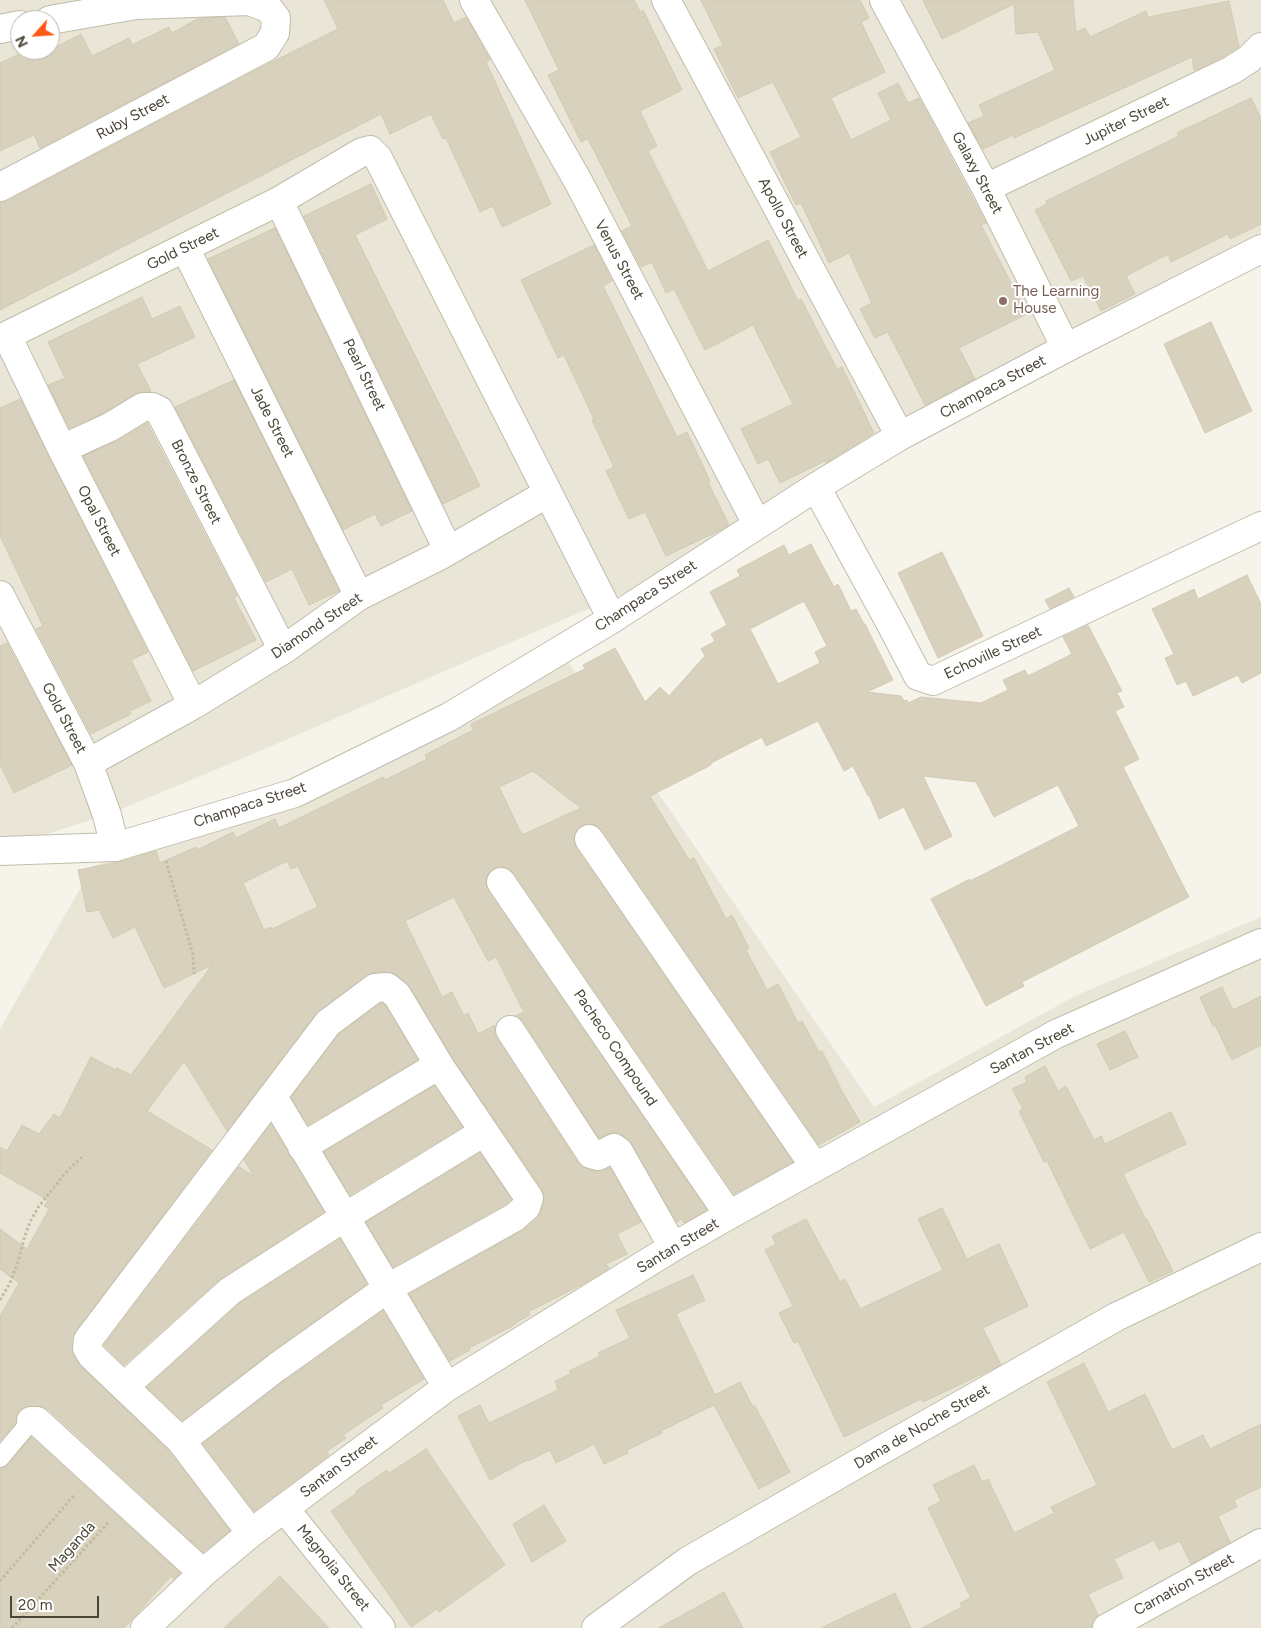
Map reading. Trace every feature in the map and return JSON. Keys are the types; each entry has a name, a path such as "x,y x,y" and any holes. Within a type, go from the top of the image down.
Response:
{"street":[{"name":"Venus Street","path":"474,0 578,181 758,524"},
{"name":"Apollo Street","path":"666,0 900,436"},
{"name":"Galaxy Street","path":"884,0 986,188 1066,348"},
{"name":"Ruby Street","path":"0,187 266,47 275,33 276,18 268,8 249,1 136,6 60,18"},
{"name":"Jupiter Street","path":"986,188 1232,70 1249,59 1261,47"},
{"name":"Gold Street","path":"3,337 279,201 362,152 370,150 378,158 548,493"},
{"name":"Pearl Street","path":"279,201 448,550"},
{"name":"Jade Street","path":"185,248 359,596"},
{"name":"Champaca Street","path":"0,851 115,847 295,793 449,718 612,619 816,487 900,436 1066,348 1261,249"},
{"name":"Opal Street","path":"3,337 193,706"},
{"name":"Bronze Street","path":"62,449 110,427 143,407 152,407 159,410 283,650"},
{"name":"Echoville Street","path":"816,487 918,676 933,681 1261,526"},
{"name":"Diamond Street","path":"88,763 193,706 283,650 359,596 441,555 548,493"},
{"path":"548,493 612,619"},
{"name":"Gold Street","path":"0,595 88,763 107,815 115,847"},
{"path":"589,839 815,1167"},
{"name":"Pacheco Compound","path":"501,882 729,1215"},
{"name":"Santan Street","path":"145,1628 203,1573 252,1532 447,1387 674,1247 1056,1034 1261,943"},
{"path":"181,1441 277,1367 388,1288 515,1217 526,1207 529,1198 439,1065 397,996 386,986 375,988 328,1023 88,1340 87,1348 92,1356 181,1441 252,1532"},
{"path":"510,1030 591,1154 598,1156 614,1148 618,1152 674,1247"},
{"path":"302,1147 439,1065"},
{"path":"273,1098 447,1387"},
{"path":"125,1386 230,1291 345,1217 484,1132"},
{"name":"Dama de Noche Street","path":"596,1628 688,1561 855,1465 1116,1316 1261,1247"},
{"path":"31,1421 38,1421 203,1573"},
{"name":"Magnolia Street","path":"284,1508 381,1628"},
{"name":"Carnation Street","path":"1106,1628 1261,1543"}],"lane":[{"path":"0,1458 31,1421"}],"path":[{"path":"158,834 193,956 194,974"},
{"path":"0,1300 10,1283 30,1222 39,1206 68,1170 84,1155"},
{"path":"0,1581 93,1472"},
{"name":"Maganda","path":"12,1628 127,1503"}],"shaded area":[{"path":"0,0 1261,0 1261,233 902,419 648,583 107,815 21,842 0,844"},
{"path":"568,662 874,1107 1075,996 1261,917 1261,1628 0,1628 0,1029 93,866 308,800"}],"building":[{"path":"324,0 443,0 454,23 466,17 490,60 486,62 551,204 502,227 493,206 480,212 446,138 443,139 431,114 390,134 381,114 0,310 0,203 338,29"},
{"path":"525,0 634,0 640,12 643,10 682,90 640,111 657,146 648,151 708,271 768,240 798,301 801,299 837,369 842,367 874,433 826,463 825,461 780,483 768,459 758,464 741,429 793,404 753,325 705,350 674,289 666,293 652,262 641,267 622,231 632,226 588,139 581,142 548,75 559,70"},
{"path":"701,0 860,0 869,18 861,22 885,72 831,98 851,140 891,120 878,93 898,83 908,103 919,98 986,223 981,225 1027,314 959,348 975,379 925,405 888,332 875,338 860,309 872,303 849,253 829,263 801,203 796,205 770,152 801,137 773,82 738,98 714,49 723,45"},
{"path":"923,0 1073,0 1076,32 1085,28 1090,37 1146,11 1148,17 1229,1 1239,47 1194,70 1192,57 1014,138 1013,135 983,149 968,123 984,116 979,105 1055,70 1038,32 1016,34 1014,4 942,39"},
{"path":"225,17 239,44 40,148 34,135 0,151 0,63 10,58 10,60 60,60 60,45 81,34 92,56 129,38 132,45 169,27 172,33 199,18"},
{"path":"1251,98 1261,118 1261,224 1230,239 1228,234 1171,262 1168,254 1126,276 1135,294 1101,311 1083,276 1071,281 1035,210 1047,204 1046,201 1179,136 1177,133"},
{"path":"371,184 387,219 355,235 480,486 443,504 304,216"},
{"path":"275,228 412,511 381,526 375,514 343,530 208,259"},
{"path":"594,245 612,281 603,286 677,437 687,432 729,525 666,556 645,512 629,519 606,471 614,467 592,420 594,419 564,355 558,358 521,280"},
{"path":"142,297 152,319 180,306 195,337 137,364 151,391 135,394 103,413 69,428 48,385 65,378 48,342"},
{"path":"1211,322 1252,411 1205,433 1164,344"},
{"path":"234,380 339,591 309,605 292,569 266,582 175,407"},
{"path":"20,399 148,652 131,660 151,701 130,711 131,714 91,734 36,629 43,626 0,536 0,408"},
{"path":"147,423 237,596 234,598 256,640 193,671 83,456 117,441"},
{"path":"811,544 834,587 838,584 851,611 856,609 865,624 893,680 867,692 901,696 908,703 921,697 981,703 1008,690 1003,680 1025,670 1028,676 1072,654 1063,637 1088,625 1122,691 1117,693 1124,707 1115,711 1139,759 1123,767 1189,897 1022,982 1024,986 986,1006 931,899 1079,826 1058,785 994,817 976,782 923,776 952,836 925,850 904,807 879,819 869,795 853,766 844,771 818,721 766,746 762,737 650,796 689,860 694,858 726,919 732,915 749,948 746,950 767,990 778,984 798,1023 802,1021 819,1052 822,1051 860,1122 819,1145 602,830 595,825 587,824 581,826 575,833 574,841 576,848 793,1162 734,1194 514,873 500,866 493,869 487,876 486,884 488,891 707,1210 684,1223 681,1219 677,1222 629,1140 615,1132 599,1138 523,1021 515,1016 524,1012 496,957 488,961 454,897 405,921 442,997 452,992 464,1016 468,1013 478,1034 495,1025 494,1031 497,1039 578,1163 586,1169 594,1171 610,1168 641,1222 617,1234 627,1254 606,1264 609,1268 585,1283 528,1312 530,1315 516,1324 469,1348 470,1350 450,1361 409,1294 525,1229 537,1219 541,1212 544,1195 542,1189 452,1057 410,987 396,974 386,971 366,975 316,1014 227,1131 184,1061 147,1111 212,1150 72,1338 74,1356 79,1364 169,1451 230,1531 203,1552 48,1409 38,1406 23,1408 17,1414 16,1423 0,1441 0,1316 19,1283 0,1269 0,1229 27,1249 49,1209 44,1206 48,1200 0,1173 0,1147 7,1151 22,1125 39,1134 54,1114 60,1118 91,1057 116,1070 117,1068 131,1075 212,965 164,988 135,927 113,938 99,910 87,912 78,870 124,861 156,851 160,863 196,847 197,850 233,832 236,838 275,819 279,828 383,777 385,780 427,759 425,755 473,730 471,724 585,669 583,665 615,648 645,702 660,687 669,696 705,656 701,649 715,641 711,634 727,625 710,592 740,576 737,570 784,545 789,555","holes":["804,601 827,646 815,652 820,663 778,684 750,629","533,771 581,808 522,835 499,787","287,861 291,869 298,866 318,907 272,929 271,927 264,930 243,883"]},
{"path":"942,552 983,636 938,658 898,573"},
{"path":"1247,575 1261,604 1261,673 1242,683 1238,675 1193,696 1186,681 1177,685 1165,658 1174,654 1152,609 1194,589 1198,599"},
{"path":"1069,588 1074,597 1050,609 1045,600"},
{"path":"7,643 72,765 14,793 0,765 0,646"},
{"path":"1222,987 1233,1010 1261,996 1261,1045 1232,1060 1215,1025 1213,1026 1200,997"},
{"path":"381,1003 385,1005 418,1060 308,1125 291,1097 339,1034"},
{"path":"1125,1031 1138,1057 1110,1070 1097,1044"},
{"path":"1045,1066 1058,1091 1066,1086 1094,1140 1101,1136 1105,1144 1171,1112 1186,1144 1123,1174 1173,1271 1149,1282 1124,1232 1090,1249 1047,1161 1044,1162 1019,1111 1023,1109 1012,1089 1027,1082 1025,1077"},
{"path":"434,1086 462,1127 350,1195 324,1152"},
{"path":"271,1124 324,1212 220,1279 124,1365 104,1345 239,1167 254,1176 244,1160"},
{"path":"480,1153 511,1199 506,1204 393,1267 366,1222"},
{"path":"942,1208 967,1259 999,1244 1028,1306 983,1328 1001,1365 923,1402 921,1399 844,1437 798,1341 794,1343 779,1313 793,1306 765,1250 776,1244 772,1236 806,1219 840,1282 845,1279 860,1309 943,1270 918,1219"},
{"path":"340,1239 367,1284 267,1355 182,1420 147,1387 240,1303"},
{"path":"693,1275 705,1300 676,1314 715,1395 740,1382 790,1472 759,1489 714,1405 661,1431 662,1433 627,1450 628,1453 604,1464 594,1444 556,1463 550,1450 490,1480 458,1416 480,1405 489,1423 558,1390 555,1381 571,1374 569,1371 600,1356 598,1353 630,1338 616,1310"},
{"path":"383,1311 424,1379 381,1405 383,1408 343,1435 346,1438 327,1451 329,1455 254,1511 203,1444 286,1380"},
{"path":"1084,1363 1108,1412 1145,1394 1172,1450 1203,1435 1210,1449 1261,1424 1261,1487 1234,1500 1237,1507 1218,1516 1230,1542 1191,1564 1180,1541 1159,1550 1154,1540 1114,1559 1123,1578 1088,1594 1098,1615 1093,1620 1091,1628 922,1628 962,1607 960,1603 971,1598 928,1508 941,1501 933,1485 974,1465 982,1482 988,1479 1014,1533 1054,1513 1051,1507 1097,1485 1047,1382"},
{"path":"31,1437 180,1573 174,1579 171,1576 124,1628 0,1628 0,1468 8,1465"},
{"path":"426,1449 505,1565 439,1612 437,1609 411,1627 331,1511 387,1470 389,1473"},
{"path":"544,1505 566,1541 532,1562 513,1524"},
{"path":"280,1576 329,1628 224,1628"},
{"path":"724,1592 743,1628 659,1628"},
{"path":"895,1593 911,1628 821,1628"}],"place":[{"name":"The Learning House","path":"1003,301"}]}
